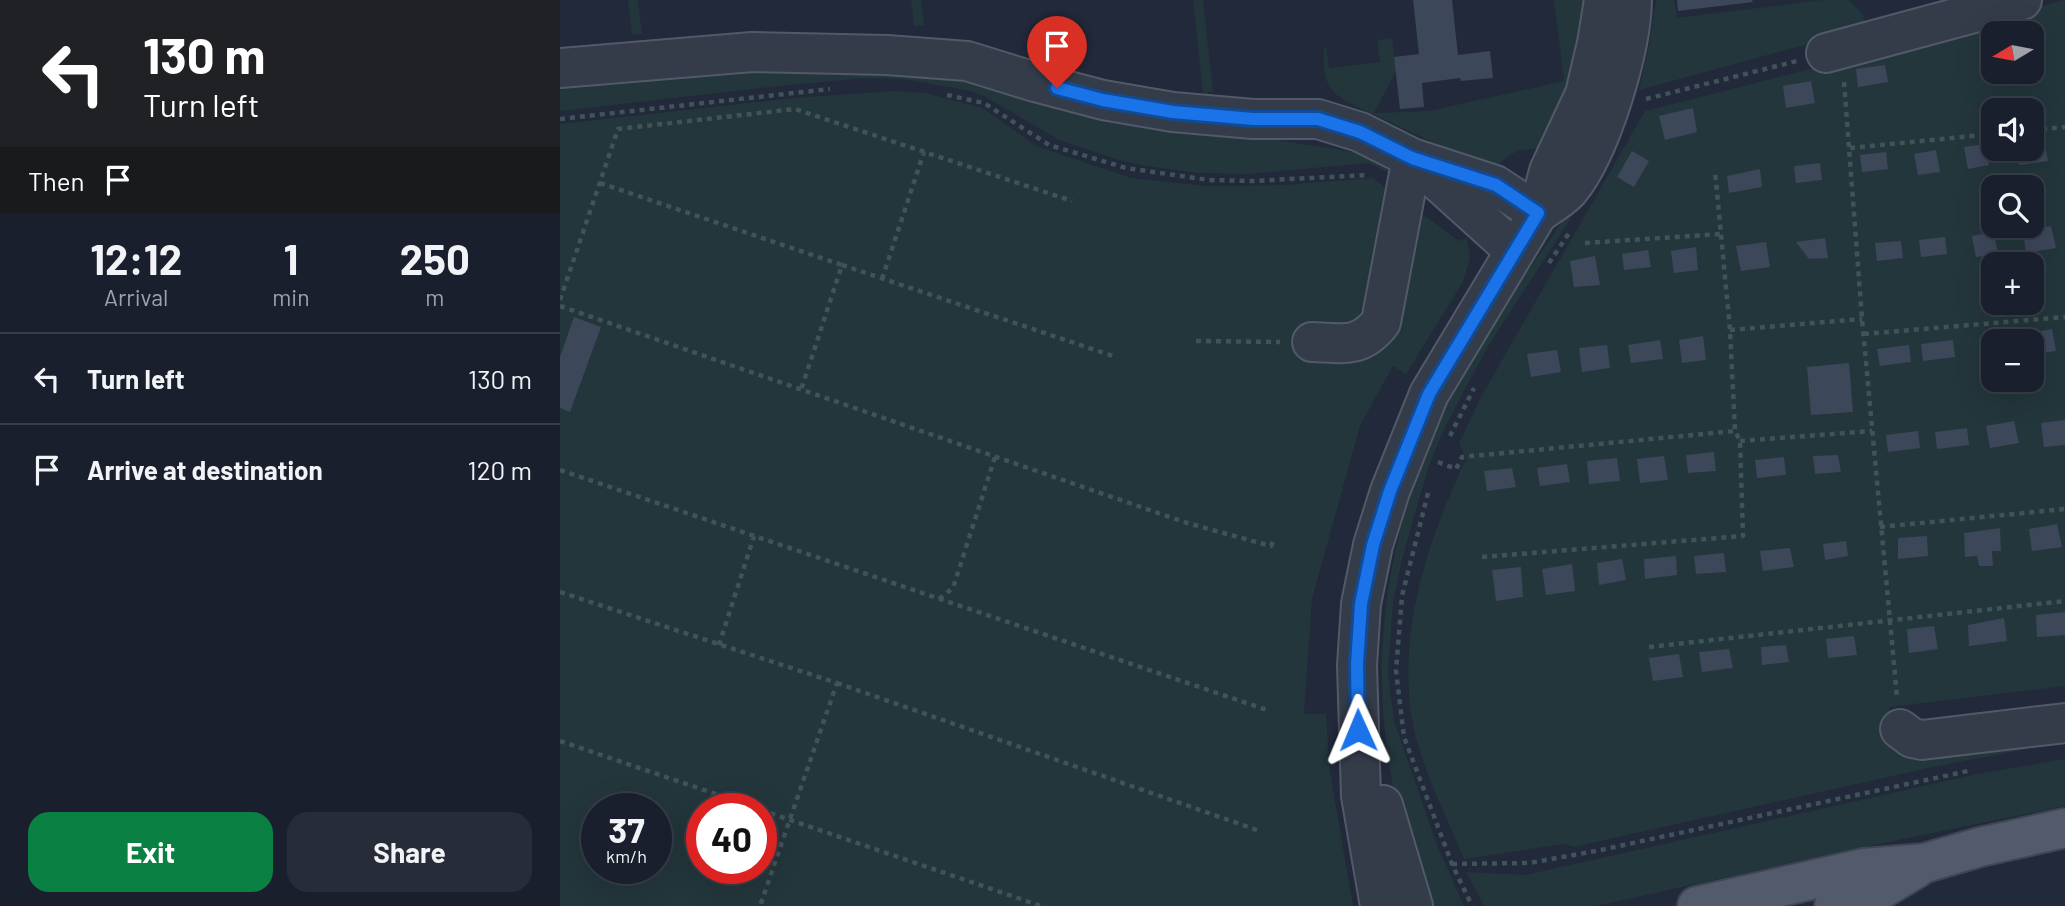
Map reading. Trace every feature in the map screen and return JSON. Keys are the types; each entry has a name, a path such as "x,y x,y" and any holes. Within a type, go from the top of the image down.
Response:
{"main road":[{"path":"1697,906 1864,867 1925,863 1980,847 2065,828"},
{"path":"1834,906 1875,893 1925,863"}],"street":[{"path":"1380,906 1361,796 1358,730 1357,664 1361,604 1373,545 1390,491 1429,394 1531,259 1538,213 1549,171 1585,94 1604,0"},
{"path":"1538,213 1567,193 1593,148 1624,55 1632,0"},
{"path":"1833,51 2022,0"},
{"path":"560,68 752,52 887,55 967,61 1103,100 1173,112 1253,119 1318,119 1360,132 1412,158 1496,185 1538,213"},
{"path":"1412,158 1531,259"},
{"path":"1312,342 1353,344 1370,335 1381,323 1412,158"},
{"path":"1900,729 1912,738 1922,740 2065,723"},
{"path":"1358,730 1413,906"}],"path":[{"path":"1641,101 1833,51 1850,148 1862,319 1900,729"},
{"path":"560,119 838,88"},
{"path":"937,93 984,103 1049,145 1126,168 1209,180 1253,181 1374,174"},
{"path":"560,300 618,129 796,109 1072,201"},
{"path":"2044,129 2065,127"},
{"path":"1850,148 1981,135"},
{"path":"882,279 924,152"},
{"path":"1482,557 1743,536 1740,441 1735,431 1730,330 1715,171"},
{"path":"600,183 1116,357"},
{"path":"1531,259 1573,226"},
{"path":"1585,243 1721,234"},
{"path":"801,391 842,265"},
{"path":"560,306 1187,523 1271,546 1274,539"},
{"path":"1864,334 2065,317"},
{"path":"1730,330 1862,319"},
{"path":"1196,341 1312,342"},
{"path":"1450,438 1479,379"},
{"path":"1438,462 1456,469 1462,457 1735,431"},
{"path":"1740,441 1872,431"},
{"path":"1433,475 1444,450"},
{"path":"939,599 953,588 995,457"},
{"path":"560,470 1270,711"},
{"path":"1429,487 1402,596 1396,671 1404,737 1452,864 1472,906"},
{"path":"1880,527 2065,509"},
{"path":"719,645 754,536"},
{"path":"560,592 837,682 1257,830"},
{"path":"1649,647 2065,601"},
{"path":"760,906 837,682"},
{"path":"560,741 712,793"},
{"path":"1452,864 1529,863 1975,769"},
{"path":"777,815 1041,906"}],"green space":[{"path":"628,0 638,0 642,34 632,35"},
{"path":"911,0 921,0 924,25 914,26"},
{"path":"1193,0 1203,0 1213,92 1203,93"},
{"path":"1554,0 1587,0 1571,81 1539,150 1525,149 1514,153 1503,160 1494,171 1349,103 1334,92 1327,81 1324,48 1326,47 1329,68 1380,62 1377,40 1392,38 1396,71 1374,113 1429,111 1564,81"},
{"path":"1656,0 1674,0 1677,18 1822,0 1848,0 1862,13 1867,28 1639,90"},
{"path":"2065,0 2065,686 1889,707 1893,740 2065,742 1938,766 1573,847 1565,844 1464,859 1420,750 1411,713 1408,680 1413,615 1420,583 1440,519 1466,459 1459,443 1482,395 1645,111 1826,65 1850,55 1981,21 1981,84 2044,84 2044,21 1983,21"},
{"path":"810,66 926,70 1264,138 1354,152 1384,165 1393,175 1369,163 1247,174 1198,173 1146,166 1059,140 971,91 903,79 866,78 779,86 560,111 560,87"},
{"path":"894,91 925,93 983,108 1036,146 1131,178 1206,186 1283,185 1373,178 1459,241 1467,238 1470,258 1463,282 1406,374 1393,366 1360,426 1312,599 1304,714 1326,714 1330,772 1353,906 560,906 560,124 793,98"},
{"path":"1580,196 1582,201 1487,348 1444,429 1429,466 1415,513 1393,603 1388,673 1394,721 1437,845 1464,906 1433,906 1416,873 1403,836 1385,730 1382,679 1384,628 1400,530 1415,481 1456,387 1500,313"},
{"path":"2065,759 2065,806 1596,906 1484,906 1466,872 1525,875 1977,774"}],"building":[{"path":"1413,0 1452,0 1458,55 1490,51 1493,78 1461,81 1460,78 1422,83 1424,107 1400,109 1394,57 1419,54"},
{"path":"1677,0 1752,0 1753,2 1678,11"},
{"path":"1885,65 1888,82 1858,87 1856,69"},
{"path":"1811,81 1815,103 1786,108 1783,86"},
{"path":"1693,108 1697,132 1665,140 1659,116"},
{"path":"2044,139 2048,161 2019,165 2018,161 2044,161"},
{"path":"1981,145 1981,161 1988,161 1989,165 1968,169 1964,147"},
{"path":"1936,150 1940,172 1918,175 1914,154"},
{"path":"1632,151 1649,161 1634,187 1617,177"},
{"path":"1886,152 1888,169 1862,172 1860,155"},
{"path":"1820,163 1822,180 1796,183 1794,166"},
{"path":"1760,169 1762,187 1729,193 1727,176"},
{"path":"2051,226 2056,248 2026,252 2024,238 2044,238 2044,227"},
{"path":"1981,234 1981,238 1995,238 1998,252 1981,252 1981,256 1976,257 1972,236"},
{"path":"1945,237 1947,254 1921,257 1919,240"},
{"path":"1825,238 1828,258 1809,259 1796,242"},
{"path":"1901,241 1903,258 1877,261 1875,243"},
{"path":"1766,242 1770,267 1741,271 1736,246"},
{"path":"1696,247 1698,270 1674,273 1671,251"},
{"path":"1648,250 1651,267 1624,270 1622,254"},
{"path":"1595,256 1600,285 1574,287 1570,261"},
{"path":"574,317 601,327 570,412 560,408 560,357"},
{"path":"2052,329 2056,351 2044,353 2044,330"},
{"path":"1703,336 1706,360 1682,363 1679,340"},
{"path":"1660,340 1663,359 1631,363 1628,345"},
{"path":"1953,340 1955,357 1923,361 1921,344"},
{"path":"1607,345 1610,368 1582,372 1579,348"},
{"path":"1909,345 1911,362 1880,366 1877,349"},
{"path":"1557,350 1561,372 1531,377 1527,354"},
{"path":"1849,363 1853,412 1811,415 1807,367"},
{"path":"2065,420 2065,445 2044,447 2041,423"},
{"path":"2014,421 2019,443 1990,448 1986,426"},
{"path":"1967,428 1969,445 1937,449 1935,432"},
{"path":"1918,431 1920,448 1888,452 1886,435"},
{"path":"1714,452 1716,471 1688,473 1686,455"},
{"path":"1838,455 1841,472 1815,474 1813,456"},
{"path":"1664,456 1668,480 1640,483 1637,459"},
{"path":"1784,457 1786,475 1757,478 1755,460"},
{"path":"1617,458 1620,481 1589,484 1587,461"},
{"path":"1567,464 1570,482 1540,486 1537,468"},
{"path":"1512,468 1516,487 1487,491 1484,471"},
{"path":"2057,524 2062,547 2032,551 2029,529"},
{"path":"2000,528 2001,551 1992,551 1993,566 1979,566 1977,556 1965,557 1964,533"},
{"path":"1927,536 1928,556 1898,559 1898,538"},
{"path":"1846,541 1848,556 1825,560 1823,544"},
{"path":"1790,548 1794,567 1763,571 1760,551"},
{"path":"1724,553 1726,572 1696,574 1694,556"},
{"path":"1676,556 1677,575 1645,579 1644,559"},
{"path":"1622,559 1626,580 1599,585 1597,563"},
{"path":"1572,564 1575,591 1546,595 1542,569"},
{"path":"1521,567 1523,597 1496,601 1492,570"},
{"path":"2065,612 2065,635 2037,637 2036,615"},
{"path":"2004,618 2007,641 1969,646 1968,625"},
{"path":"1934,626 1938,649 1909,653 1907,629"},
{"path":"1854,636 1857,655 1828,658 1826,639"},
{"path":"1786,645 1789,662 1762,665 1761,647"},
{"path":"1729,649 1733,668 1702,672 1699,652"},
{"path":"1679,654 1683,677 1653,681 1649,658"}],"route":[{"path":"1057,88 1103,100 1173,112 1253,119 1318,119 1360,132 1412,158 1496,185 1538,213 1429,394 1390,491 1373,545 1361,604 1357,664 1358,730"}]}
